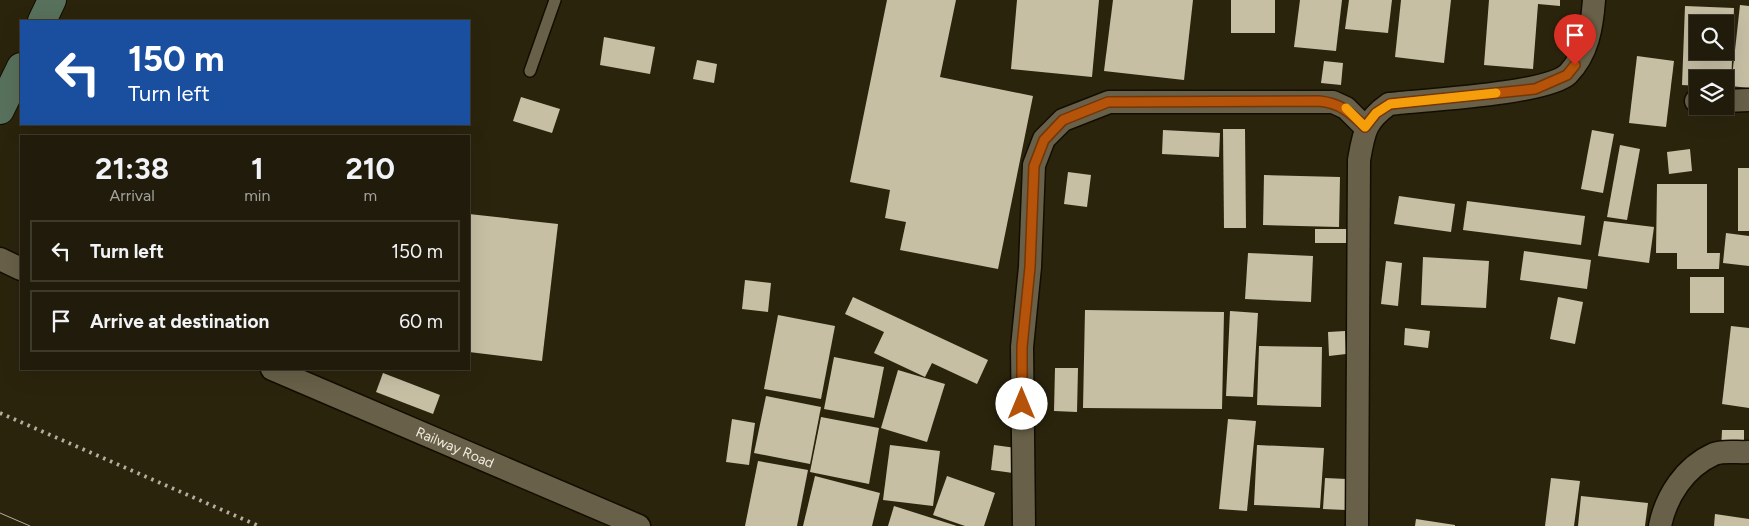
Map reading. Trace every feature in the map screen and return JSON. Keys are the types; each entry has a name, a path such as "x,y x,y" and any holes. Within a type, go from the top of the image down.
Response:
{"main road":[{"path":"42,20 52,0"},
{"path":"3,97 20,69"}],"street":[{"path":"1356,526 1359,160 1365,127 1376,113 1390,104 1535,89 1567,75 1584,55 1592,25 1594,0"},
{"path":"1734,101 1749,100"},
{"path":"1024,526 1022,347 1030,267 1034,166 1044,140 1063,120 1108,102 1333,102 1346,108 1365,127"},
{"path":"0,259 20,269"},
{"name":"Railway Road","path":"274,370 639,526"},
{"path":"1660,526 1663,508 1679,482 1698,465 1716,453 1749,452"}],"lane":[{"path":"530,71 555,0"}],"building":[{"path":"887,0 956,0 940,77 1033,96 998,269 900,250 906,222 885,218 890,190 850,182"},
{"path":"1017,0 1099,0 1092,77 1011,69"},
{"path":"1113,0 1193,0 1184,80 1104,71"},
{"path":"1231,0 1275,0 1275,33 1231,33"},
{"path":"1300,0 1342,0 1336,51 1294,47"},
{"path":"1349,0 1392,0 1388,33 1345,29"},
{"path":"1401,0 1451,0 1444,63 1395,57"},
{"path":"1489,0 1560,0 1560,6 1538,4 1533,69 1484,65"},
{"path":"1740,5 1749,6 1749,88 1734,86 1734,59"},
{"path":"1685,6 1734,8 1734,15 1689,15 1689,60 1732,60 1732,70 1689,70 1689,85 1682,85"},
{"path":"604,37 655,47 650,74 600,65"},
{"path":"1637,56 1674,61 1666,127 1629,123"},
{"path":"697,60 717,64 714,83 693,79"},
{"path":"1324,61 1343,63 1341,85 1321,83"},
{"path":"521,97 560,109 552,133 513,121"},
{"path":"1223,129 1245,129 1246,228 1224,228"},
{"path":"1163,130 1220,133 1219,157 1162,154"},
{"path":"1592,130 1614,134 1603,193 1581,189"},
{"path":"1620,145 1640,149 1627,220 1607,217"},
{"path":"1690,149 1692,171 1669,174 1667,152"},
{"path":"1738,168 1749,168 1749,231 1738,231"},
{"path":"1068,172 1091,175 1087,207 1064,204"},
{"path":"1264,175 1340,177 1339,227 1263,225"},
{"path":"1657,184 1707,184 1707,253 1720,253 1719,269 1677,269 1677,253 1656,253"},
{"path":"1399,196 1455,204 1451,232 1394,224"},
{"path":"1467,201 1585,216 1581,245 1463,230"},
{"path":"470,214 558,224 542,361 470,352"},
{"path":"1604,221 1654,227 1649,263 1598,256"},
{"path":"1315,229 1347,229 1347,243 1315,243"},
{"path":"1726,233 1749,236 1749,266 1723,263"},
{"path":"1524,251 1591,260 1587,289 1520,280"},
{"path":"1248,253 1313,256 1311,302 1245,299"},
{"path":"1423,257 1489,261 1486,308 1421,305"},
{"path":"1386,261 1402,263 1398,306 1381,304"},
{"path":"1690,277 1724,277 1724,313 1690,313"},
{"path":"745,280 771,283 768,312 742,309"},
{"path":"853,297 988,360 977,384 932,363 925,377 874,353 884,332 845,314"},
{"path":"1558,297 1583,302 1575,344 1550,339"},
{"path":"1085,310 1224,312 1222,409 1083,408"},
{"path":"1230,311 1258,313 1253,397 1226,396"},
{"path":"778,315 835,326 821,399 764,389"},
{"path":"1731,326 1749,328 1749,408 1722,404"},
{"path":"1405,328 1430,331 1428,348 1404,345"},
{"path":"1345,331 1346,354 1329,356 1328,332"},
{"path":"1259,346 1322,347 1321,407 1257,405"},
{"path":"834,357 884,367 874,418 824,409"},
{"path":"1055,368 1078,368 1077,412 1054,411"},
{"path":"898,370 945,384 927,442 881,428"},
{"path":"383,373 440,395 433,414 376,392"},
{"path":"766,396 821,407 810,464 754,453"},
{"path":"821,417 879,428 869,484 810,472"},
{"path":"732,419 755,423 749,465 726,462"},
{"path":"1228,419 1256,421 1247,511 1219,509"},
{"path":"1722,430 1744,430 1744,452 1721,452"},
{"path":"890,445 940,451 933,506 883,500"},
{"path":"994,445 1016,448 1013,473 991,470"},
{"path":"1257,445 1324,448 1320,508 1254,505"},
{"path":"758,461 808,470 797,526 745,526"},
{"path":"815,476 880,493 872,526 803,526"},
{"path":"947,476 995,493 984,526 965,526 933,515"},
{"path":"1325,478 1347,479 1346,510 1323,509"},
{"path":"1551,478 1580,481 1574,526 1545,526"},
{"path":"1581,496 1648,503 1645,526 1578,526"},
{"path":"894,506 957,526 888,526"},
{"path":"1715,514 1749,519 1749,526 1714,526"},
{"path":"1416,519 1455,525 1455,526 1415,526"}],"tram line":[{"path":"0,513 30,526"}],"railway":[{"path":"0,413 259,526"}],"slow traffic":[{"path":"1346,108 1365,127 1376,113 1390,104 1496,93"}],"route":[{"path":"1022,404 1022,347 1030,267 1034,166 1044,140 1063,120 1108,102 1319,101 1333,102 1346,108 1365,127 1376,113 1390,104 1535,89 1567,75 1575,65"}]}
